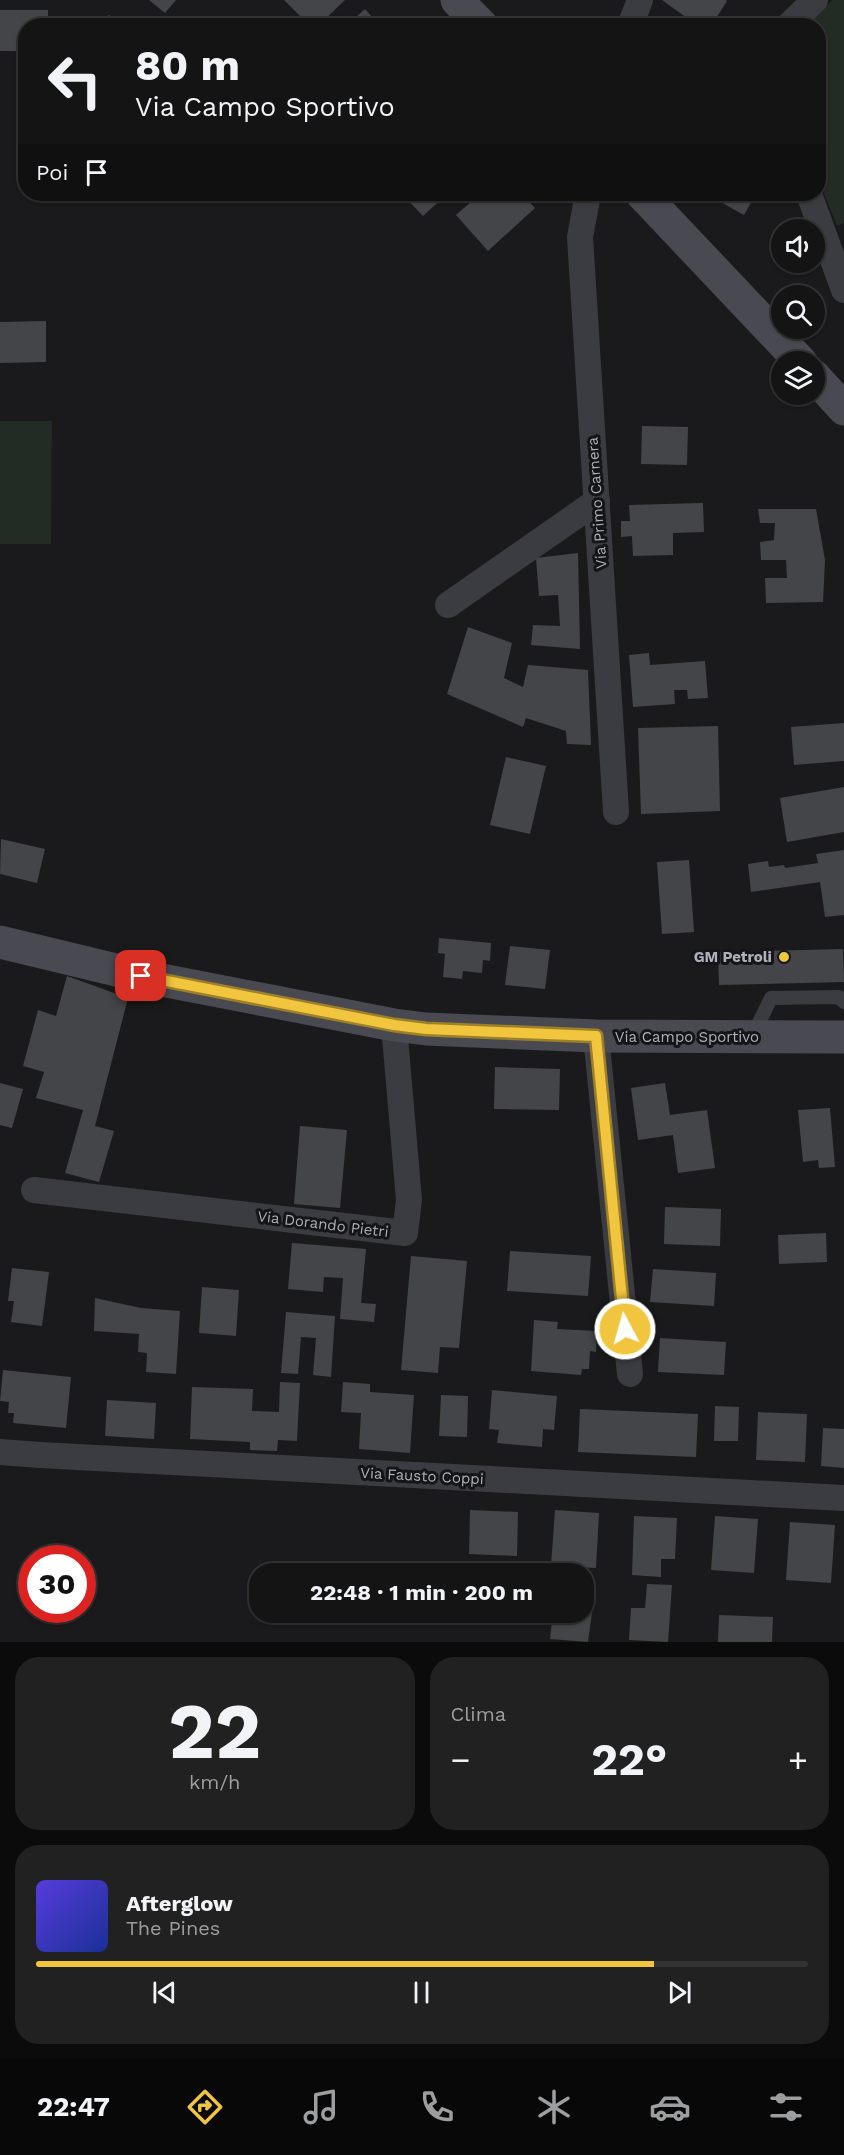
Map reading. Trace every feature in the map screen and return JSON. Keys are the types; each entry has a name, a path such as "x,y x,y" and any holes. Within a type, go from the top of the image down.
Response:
{"street":[{"path":"458,0 475,18"},
{"path":"633,18 640,0"},
{"path":"796,18 815,0"},
{"name":"Via Primo Carnera","path":"585,201 580,237 616,812"},
{"path":"649,201 791,351"},
{"path":"812,201 844,291"},
{"path":"825,386 842,401"},
{"path":"448,605 597,501"},
{"name":"Via Campo Sportivo","path":"0,942 141,976 394,1025 426,1029 596,1036 844,1037"},
{"name":"Via Dorando Pietri","path":"33,1190 405,1233 409,1200 394,1025"},
{"path":"596,1036 630,1374"},
{"name":"Via Fausto Coppi","path":"0,1452 844,1498"}],"lane":[{"path":"752,1037 771,998 842,998"}],"shaded area":[{"path":"833,0 844,0 844,223 837,226 826,198 826,18 813,18"},
{"path":"0,421 52,421 51,544 0,544"}],"building":[{"path":"149,0 176,0 165,13"},
{"path":"284,0 345,0 326,18 301,17"},
{"path":"662,0 727,1 716,18 687,18"},
{"path":"365,9 373,18 355,18"},
{"path":"0,10 48,10 48,18 18,18 18,51 0,51"},
{"path":"409,201 439,201 423,216"},
{"path":"472,201 528,201 535,208 488,251 456,215"},
{"path":"719,201 752,201 744,215"},
{"path":"46,321 46,362 0,363 0,322"},
{"path":"642,426 688,427 687,465 641,464"},
{"path":"703,503 704,532 673,533 673,555 633,556 632,536 621,537 621,521 630,521 629,505"},
{"path":"758,509 816,509 825,560 823,602 766,603 765,578 787,578 786,560 761,560 760,542 774,540 775,523 760,523"},
{"path":"578,553 580,649 531,645 533,625 560,626 558,595 539,596 536,558"},
{"path":"468,627 512,643 504,678 523,687 528,665 588,670 591,745 567,744 566,731 526,718 523,727 447,694"},
{"path":"649,653 650,665 705,661 708,698 688,699 687,690 674,690 675,704 633,707 629,655"},
{"path":"844,723 844,761 794,765 791,727"},
{"path":"718,726 720,811 641,814 638,728"},
{"path":"506,757 546,766 530,834 490,825"},
{"path":"844,787 844,832 787,842 780,798"},
{"path":"1,839 45,849 37,883 0,874"},
{"path":"844,850 844,915 825,917 820,882 751,892 748,864 768,861 769,867 784,865 785,868 818,863 816,854"},
{"path":"689,860 694,932 662,934 657,862"},
{"path":"439,938 491,943 490,961 483,960 482,973 463,971 462,979 443,977 445,954 438,953"},
{"path":"510,946 550,950 545,989 505,985"},
{"path":"843,949 844,982 719,985 718,952"},
{"path":"67,976 128,998 95,1126 114,1131 99,1182 65,1173 83,1110 36,1098 44,1072 23,1066 38,1010 56,1016"},
{"path":"495,1067 560,1069 559,1110 494,1109"},
{"path":"0,1083 23,1089 12,1128 0,1125"},
{"path":"665,1083 670,1115 707,1110 715,1168 678,1173 673,1135 638,1140 631,1088"},
{"path":"830,1108 835,1167 819,1168 818,1160 803,1162 798,1110"},
{"path":"300,1126 347,1130 340,1208 294,1204"},
{"path":"665,1207 721,1209 720,1246 664,1244"},
{"path":"826,1233 827,1262 779,1264 778,1235"},
{"path":"292,1243 366,1249 361,1303 376,1304 374,1322 340,1319 343,1278 324,1277 323,1292 288,1289"},
{"path":"510,1251 591,1256 588,1296 507,1291"},
{"path":"411,1256 467,1261 459,1348 440,1347 438,1373 401,1370"},
{"path":"12,1268 49,1272 42,1326 11,1322 14,1301 8,1301"},
{"path":"653,1269 716,1273 714,1306 650,1302"},
{"path":"202,1287 239,1290 236,1336 199,1333"},
{"path":"95,1298 141,1308 180,1311 176,1374 146,1372 147,1353 138,1352 139,1334 94,1331"},
{"path":"286,1312 335,1316 331,1377 313,1375 316,1338 301,1337 298,1374 281,1373"},
{"path":"534,1320 558,1322 557,1329 597,1331 596,1352 590,1351 589,1369 582,1369 581,1375 531,1371"},
{"path":"660,1338 726,1342 724,1375 658,1372"},
{"path":"3,1370 71,1377 66,1428 13,1423 14,1413 8,1413 9,1402 0,1401"},
{"path":"280,1382 300,1383 297,1441 278,1440 277,1451 250,1450 250,1442 190,1439 192,1387 253,1389 252,1411 279,1412"},
{"path":"343,1382 370,1384 370,1392 414,1395 410,1453 359,1449 361,1413 341,1412"},
{"path":"492,1390 557,1396 554,1430 543,1429 542,1447 497,1443 499,1430 489,1429"},
{"path":"441,1395 468,1396 467,1437 439,1436"},
{"path":"107,1400 156,1403 154,1439 105,1436"},
{"path":"715,1406 739,1407 738,1441 714,1441"},
{"path":"580,1409 698,1414 696,1457 578,1452"},
{"path":"758,1412 807,1414 805,1462 756,1460"},
{"path":"823,1428 844,1429 844,1468 821,1466"},
{"path":"470,1510 518,1512 517,1556 469,1554"},
{"path":"555,1510 599,1513 596,1568 594,1568 594,1563 551,1563"},
{"path":"634,1516 677,1518 675,1559 661,1559 661,1577 632,1575"},
{"path":"715,1516 758,1519 754,1573 711,1570"},
{"path":"790,1522 835,1525 831,1583 786,1580"},
{"path":"647,1584 672,1585 668,1642 629,1640 631,1608 645,1608"},
{"path":"719,1615 773,1617 772,1642 718,1642"},
{"path":"552,1623 591,1623 588,1642 550,1639"}],"place":[{"name":"GM Petroli","path":"784,957"}],"route":[{"path":"141,976 394,1025 426,1029 596,1036 625,1329"}]}
